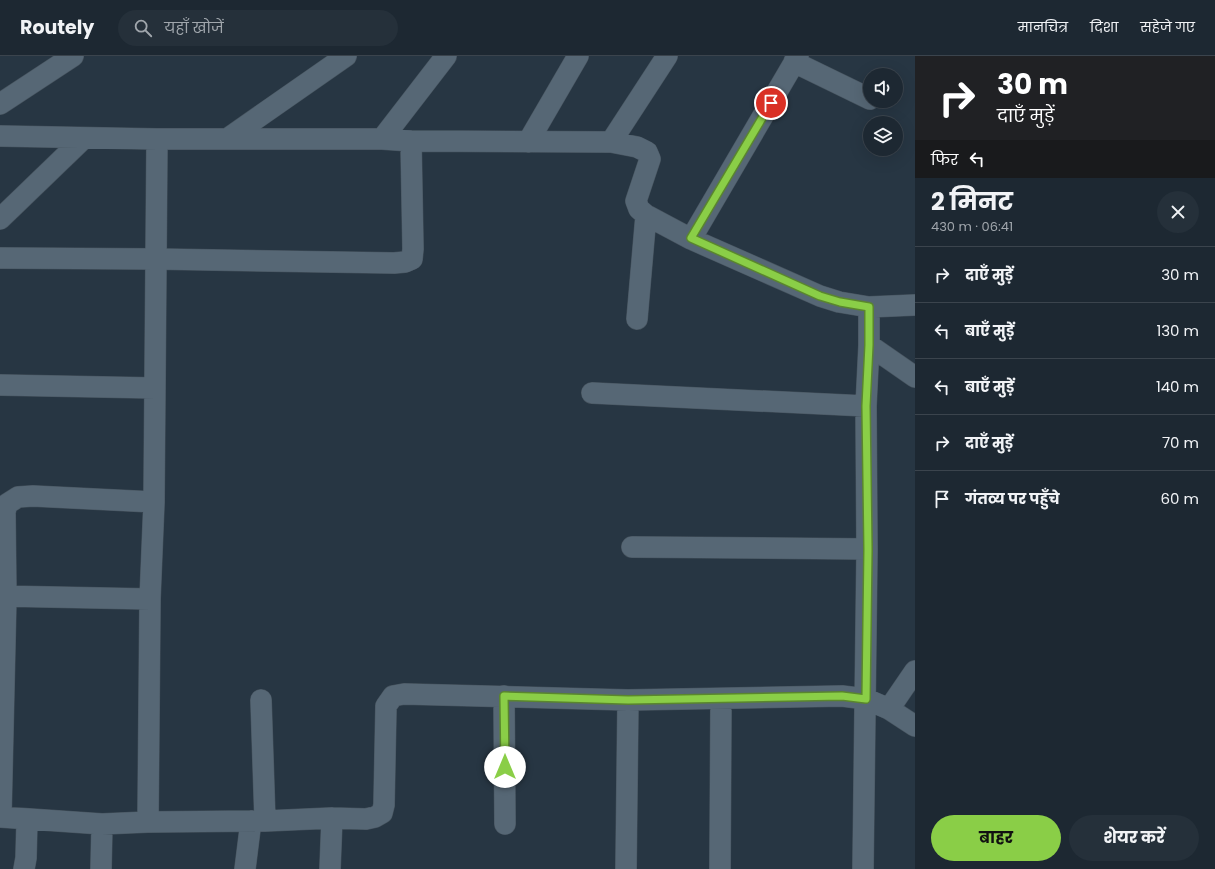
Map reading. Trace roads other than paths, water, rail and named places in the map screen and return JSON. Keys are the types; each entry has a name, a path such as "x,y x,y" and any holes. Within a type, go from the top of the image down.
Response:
{"street":[{"path":"0,104 73,56"},
{"path":"227,139 346,56"},
{"path":"382,139 446,56"},
{"path":"528,142 578,56"},
{"path":"611,142 667,56"},
{"path":"691,238 796,59 863,95"},
{"path":"0,136 157,139 382,139 410,141 611,142 637,147 647,152 650,159 636,201 639,209 646,215 691,238 820,296 840,302 869,307 915,306"},
{"path":"0,219 84,138"},
{"path":"148,822 150,599 154,502 157,139"},
{"path":"0,258 156,259 394,264 405,262 412,259 413,249 410,141"},
{"path":"637,319 646,215"},
{"path":"864,869 868,549 866,406 869,307"},
{"path":"869,345 915,377"},
{"path":"0,385 155,388"},
{"path":"592,393 866,406"},
{"path":"154,502 33,496 18,497 7,504 4,512 0,817 102,824 332,818 366,819 375,817 382,813 384,805 386,706 393,696 404,694 628,700 842,696 866,699 889,709 915,726"},
{"path":"632,547 868,549"},
{"path":"3,597 150,599"},
{"path":"889,709 915,671"},
{"path":"504,696 505,824"},
{"path":"720,869 721,699"},
{"path":"245,869 258,821 261,700"},
{"path":"626,869 628,700"},
{"path":"330,869 332,818"},
{"path":"24,869 28,820"},
{"path":"101,869 102,824"}]}
